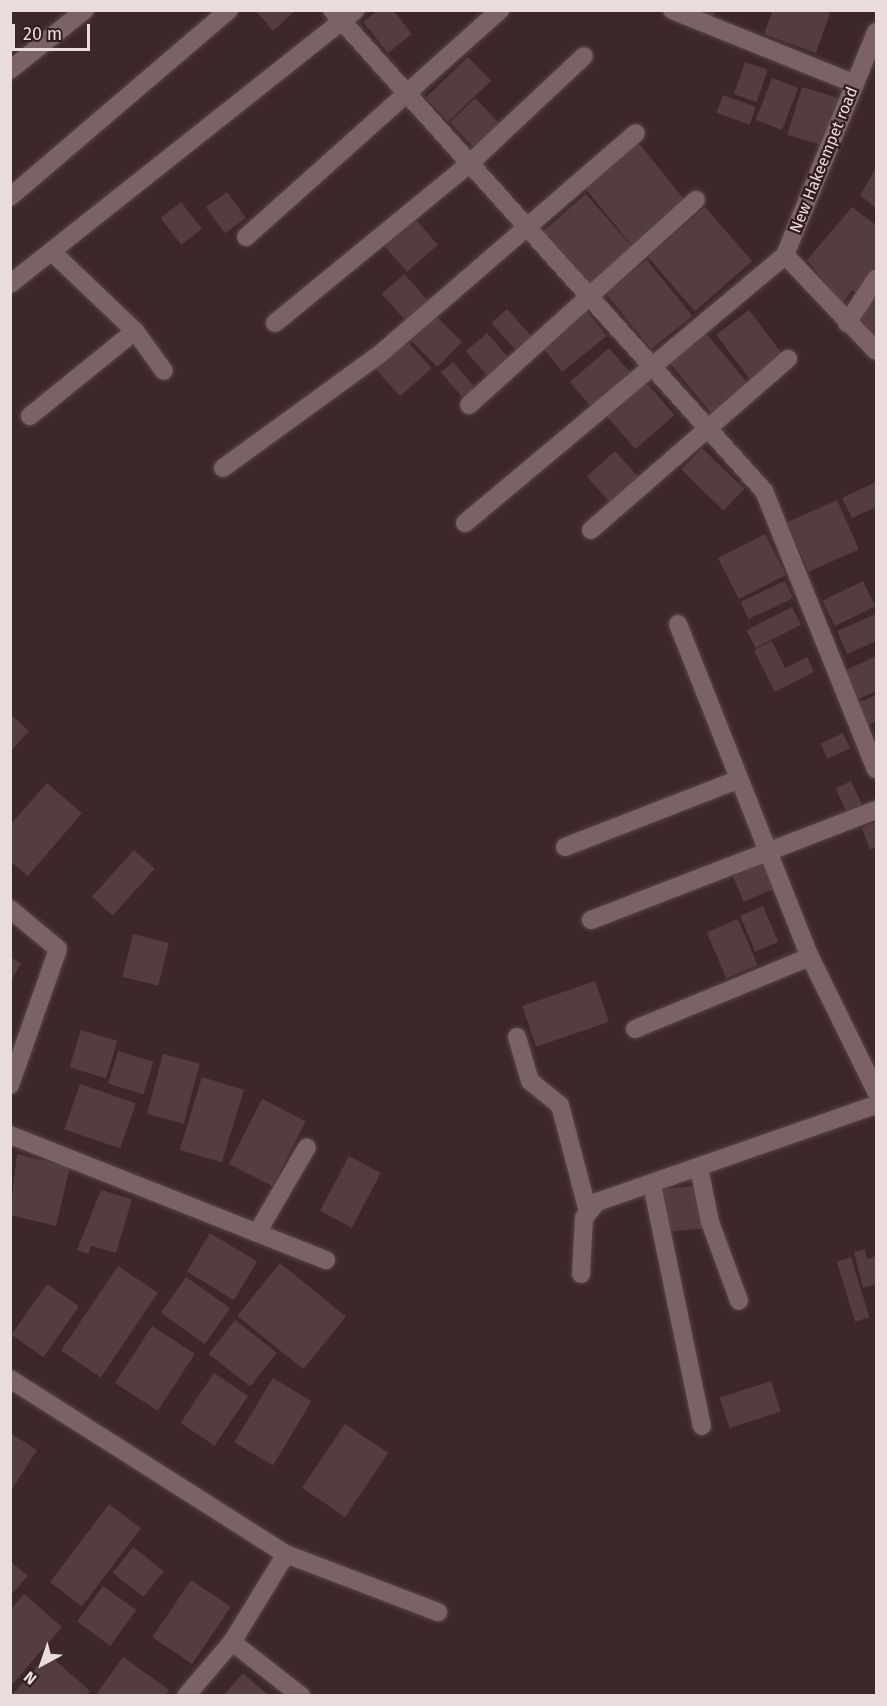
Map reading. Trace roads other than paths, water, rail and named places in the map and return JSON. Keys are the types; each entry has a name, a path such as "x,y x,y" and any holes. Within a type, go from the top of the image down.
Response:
{"street":[{"path":"10,70 85,10"},
{"path":"10,197 229,10"},
{"path":"246,237 408,97 500,10"},
{"path":"672,10 855,84"},
{"path":"10,284 344,14 408,97 647,366 711,431 764,491 876,769"},
{"name":"New Hakeempet road","path":"773,265 855,84 876,32"},
{"path":"275,323 468,165 584,56"},
{"path":"222,468 380,354 636,133"},
{"path":"469,405 585,297 696,200"},
{"path":"52,252 135,331 164,371"},
{"path":"465,523 647,366 773,265 847,323 876,351"},
{"path":"847,323 876,279"},
{"path":"30,416 135,331"},
{"path":"591,530 711,431 788,359"},
{"path":"678,624 765,851 810,957 876,1091"},
{"path":"565,847 737,780"},
{"path":"591,920 876,810"},
{"path":"10,909 58,949 10,1085"},
{"path":"635,1029 810,957"},
{"path":"517,1037 530,1082 560,1106 587,1208 581,1274"},
{"path":"587,1208 876,1105"},
{"path":"10,1135 326,1260"},
{"path":"258,1233 307,1147"},
{"path":"699,1168 710,1222 739,1301"},
{"path":"652,1185 702,1426"},
{"path":"10,1379 286,1554 438,1612"},
{"path":"186,1695 232,1642 286,1554"},
{"path":"232,1642 301,1695"}]}
